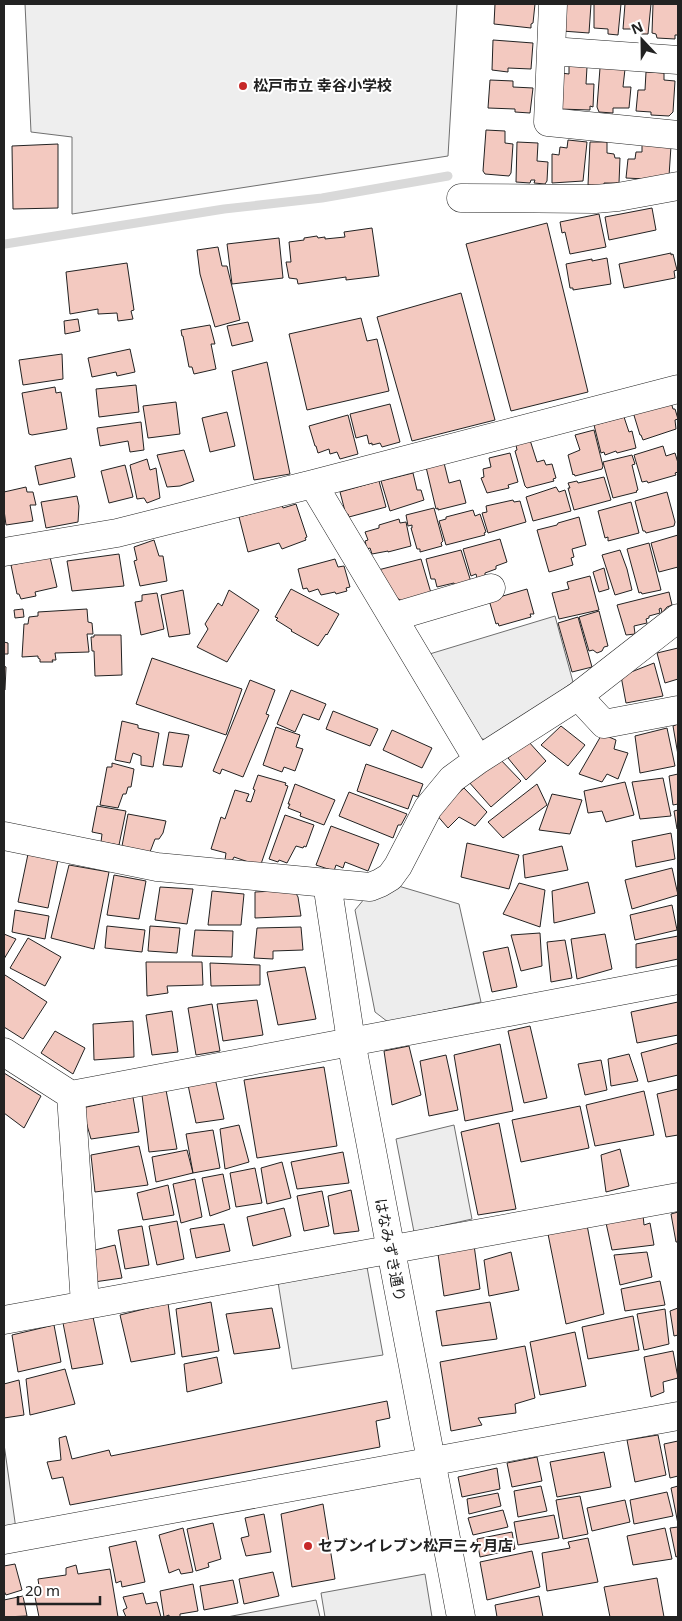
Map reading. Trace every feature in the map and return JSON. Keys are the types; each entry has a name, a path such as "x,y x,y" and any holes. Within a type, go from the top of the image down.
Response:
{"street":[{"path":"553,4 548,122 678,135"},
{"path":"551,51 678,60"},
{"path":"461,198 595,199 618,197 678,186"},
{"path":"4,552 117,533 313,484 678,388"},
{"path":"313,484 478,760"},
{"path":"392,617 491,588"},
{"path":"4,836 157,867 370,886 380,883 390,877 398,866 428,808 452,779 478,760 578,696 678,618"},
{"path":"578,696 604,724 678,710"},
{"name":"はなみずき通り","path":"327,882 351,1042 461,1617"},
{"path":"4,1052 71,1094 678,980"},
{"path":"71,1094 85,1304"},
{"path":"4,1320 678,1197"},
{"path":"4,1540 431,1463 678,1416"}],"shaded area":[{"name":"松戸市立 幸谷小学校","path":"25,4 457,4 448,156 72,214 72,137 31,132"},
{"path":"555,616 573,682 490,741 472,736 423,656"},
{"path":"395,885 459,904 481,1002 388,1022 375,1012 355,910 365,898"},
{"path":"454,1125 472,1219 414,1232 396,1139"},
{"path":"367,1267 383,1355 292,1369 278,1282"},
{"path":"4,1444 16,1529 4,1532"},
{"path":"425,1574 432,1617 325,1617 321,1593"},
{"path":"316,1600 320,1617 227,1617"}],"building":[{"path":"495,4 535,4 531,28 494,24"},
{"path":"563,4 591,4 589,33 562,31"},
{"path":"594,4 621,4 618,35 608,34 608,29 594,28"},
{"path":"625,4 651,4 648,34 638,34 638,29 623,29"},
{"path":"653,4 678,4 678,35 675,35 675,39 657,38 656,34 652,33"},
{"path":"493,40 533,43 531,69 508,68 508,72 492,70"},
{"path":"569,66 587,67 586,84 594,84 593,107 590,106 590,110 560,109 561,73 569,74"},
{"path":"600,68 625,69 623,87 631,87 629,108 613,108 613,113 599,112 597,107"},
{"path":"646,72 664,73 664,80 675,81 673,112 669,116 651,115 651,112 636,111 638,90 645,90"},
{"path":"490,80 513,81 513,87 533,88 530,113 515,112 515,109 488,108"},
{"path":"486,130 505,131 505,143 513,144 511,173 509,176 485,174 483,171"},
{"path":"568,140 587,142 583,181 552,183 552,154 559,155 560,147 567,148"},
{"path":"517,142 538,143 537,161 548,162 547,181 545,184 534,183 535,180 531,180 530,183 516,182"},
{"path":"590,142 607,142 607,153 614,154 615,158 620,158 619,183 604,183 604,186 588,185"},
{"path":"58,144 58,208 13,209 12,146"},
{"path":"642,145 671,146 669,176 665,180 626,178 628,159 635,159 636,152 642,152"},
{"path":"652,208 656,230 609,240 605,217"},
{"path":"599,214 606,247 570,254 565,232 562,233 560,222"},
{"path":"547,223 588,392 511,411 466,244"},
{"path":"372,228 379,276 346,280 346,277 298,284 297,279 289,278 286,262 291,262 289,242 317,236 318,238 325,237 325,239 345,237 344,232"},
{"path":"279,238 283,278 232,284 227,244"},
{"path":"218,247 222,266 227,266 240,320 215,327 200,274 197,250"},
{"path":"671,253 671,255 673,254 677,270 674,271 675,278 624,288 619,264"},
{"path":"607,258 611,284 573,290 573,288 570,288 566,264"},
{"path":"127,263 134,310 131,311 133,319 118,321 117,313 98,314 98,309 70,314 66,272"},
{"path":"461,293 495,420 412,441 377,317"},
{"path":"361,318 367,341 377,339 389,391 307,410 289,334"},
{"path":"78,319 80,331 65,334 64,321"},
{"path":"248,322 253,341 232,346 227,326"},
{"path":"210,325 215,344 211,344 216,369 194,374 192,367 189,367 181,330"},
{"path":"130,349 135,372 117,376 116,372 92,377 88,358"},
{"path":"62,354 63,379 23,385 19,360"},
{"path":"267,362 290,474 254,480 232,371"},
{"path":"136,385 139,412 99,417 96,389"},
{"path":"55,387 56,393 61,392 67,429 29,434 22,393"},
{"path":"176,402 180,434 148,438 143,406"},
{"path":"671,402 678,419 675,420 676,429 643,440 633,412"},
{"path":"390,404 400,442 382,447 380,443 369,444 367,435 356,438 350,414"},
{"path":"227,412 235,446 210,452 202,418"},
{"path":"348,415 358,454 340,459 337,452 330,454 329,449 318,453 309,426"},
{"path":"624,417 629,432 632,431 636,448 605,455 604,452 601,453 594,425"},
{"path":"141,422 144,450 130,452 128,441 100,446 97,428"},
{"path":"594,430 603,466 602,469 575,476 573,475 568,455 580,450 575,435"},
{"path":"530,440 537,462 544,460 546,465 552,464 556,478 553,479 554,481 527,488 515,451 517,450 516,445"},
{"path":"663,446 666,456 675,453 678,472 675,473 676,475 648,483 647,481 642,482 634,455"},
{"path":"184,450 194,481 180,486 167,487 157,455"},
{"path":"510,453 518,482 508,485 509,488 487,493 481,478 484,477 483,469 491,467 489,458"},
{"path":"632,455 635,464 632,465 638,490 637,492 613,498 603,462"},
{"path":"71,458 75,477 39,485 35,466"},
{"path":"147,459 150,470 156,468 160,498 147,503 144,498 137,499 130,465"},
{"path":"444,463 449,483 460,480 466,503 438,510 438,508 436,509 426,467"},
{"path":"125,465 133,497 109,503 101,471"},
{"path":"413,473 417,490 421,490 424,500 390,511 381,481"},
{"path":"604,477 611,500 574,510 568,483 577,481 578,483"},
{"path":"379,481 386,507 349,517 348,514 346,515 340,492"},
{"path":"26,487 27,492 33,492 36,505 30,505 33,521 6,525 4,492"},
{"path":"556,487 559,492 565,490 571,511 533,521 526,497"},
{"path":"667,492 675,522 674,526 646,533 643,531 635,501"},
{"path":"77,496 79,506 78,522 46,528 41,502"},
{"path":"513,500 514,502 520,501 526,522 488,533 482,513 487,512 486,506"},
{"path":"631,502 639,533 608,541 608,537 605,538 598,511"},
{"path":"296,504 307,537 305,538 306,540 282,549 279,543 248,552 239,517 282,505 283,508"},
{"path":"434,508 443,541 441,543 442,546 420,552 420,549 417,549 411,528 412,525 408,526 406,515"},
{"path":"473,510 475,516 480,514 486,532 484,533 485,535 446,545 439,521 446,519 446,517"},
{"path":"579,517 586,545 572,549 574,557 571,558 573,565 549,572 537,530"},
{"path":"399,519 400,523 406,522 411,546 372,554 370,548 367,549 365,541 368,540 365,532 379,528 379,525"},
{"path":"678,535 678,567 659,572 651,543"},
{"path":"500,539 507,562 485,573 485,576 477,578 476,574 471,576 463,549"},
{"path":"154,540 159,556 163,556 167,581 140,586 134,561 137,560 134,547"},
{"path":"649,543 661,590 642,594 641,592 639,593 627,549"},
{"path":"461,550 471,582 455,586 454,583 437,587 435,579 431,579 426,559"},
{"path":"620,550 632,590 615,595 602,555"},
{"path":"119,554 124,586 72,591 67,561"},
{"path":"50,557 57,587 35,592 36,596 21,599 19,594 17,594 11,565"},
{"path":"335,559 338,567 344,566 350,587 346,588 347,591 321,595 318,589 309,592 307,588 303,589 298,569"},
{"path":"421,559 431,593 402,601 388,593 378,570"},
{"path":"604,568 609,589 599,592 593,572"},
{"path":"590,576 599,610 559,619 552,593 569,589 567,582"},
{"path":"291,589 339,614 318,646 276,620 278,618 275,617"},
{"path":"527,589 534,614 530,614 531,617 499,626 498,623 496,624 489,600"},
{"path":"183,590 190,634 169,637 161,595"},
{"path":"229,590 259,610 227,662 197,647 208,629 205,624 218,603 222,606"},
{"path":"669,592 672,605 667,607 662,613 661,608 659,609 660,613 649,616 646,619 647,623 634,626 635,634 626,635 617,605"},
{"path":"157,593 164,629 141,635 135,602 142,601 142,595"},
{"path":"23,609 24,617 15,618 14,610"},
{"path":"87,609 88,622 92,623 93,634 87,634 89,652 55,653 56,660 52,660 53,662 40,662 38,656 22,657 24,624 28,624 29,617 38,616 38,612"},
{"path":"599,611 608,646 597,653 593,650 589,651 579,617"},
{"path":"578,617 592,667 572,672 558,623"},
{"path":"94,635 121,635 122,675 95,676 94,651 92,651 91,637 94,637"},
{"path":"4,642 8,643 8,654 4,654"},
{"path":"678,648 678,679 665,683 657,653"},
{"path":"152,658 242,689 226,735 136,704"},
{"path":"654,663 663,696 626,703 621,676"},
{"path":"4,666 6,667 5,690 4,690"},
{"path":"250,680 275,690 266,714 269,715 243,777 222,769 220,774 213,771"},
{"path":"291,690 326,704 319,720 303,714 295,732 277,724"},
{"path":"333,711 378,729 370,746 326,729"},
{"path":"122,721 138,725 138,728 159,733 153,767 141,765 141,756 133,753 130,763 115,760"},
{"path":"678,724 678,755 673,726"},
{"path":"561,726 585,745 568,766 541,745"},
{"path":"276,727 300,735 296,747 303,749 295,771 284,767 282,772 263,765"},
{"path":"667,728 675,766 640,773 635,736"},
{"path":"392,730 432,748 422,768 383,750"},
{"path":"169,732 189,735 182,767 163,765"},
{"path":"602,734 616,740 614,749 628,753 618,779 607,774 602,782 579,774"},
{"path":"528,741 546,761 526,780 508,758"},
{"path":"498,757 521,781 491,807 468,781"},
{"path":"112,763 134,769 131,787 128,787 126,794 123,794 118,808 100,805 107,767 112,767"},
{"path":"366,764 423,784 418,797 413,795 408,809 357,791"},
{"path":"678,774 678,804 673,805 669,776"},
{"path":"258,775 286,783 285,785 288,786 261,864 257,865 234,857 231,863 225,860 226,853 211,849 221,817 225,819 235,790 249,794 246,801 251,802"},
{"path":"663,778 671,816 640,819 632,782"},
{"path":"625,782 634,815 606,822 602,811 588,813 584,791"},
{"path":"295,784 335,800 324,825 300,816 301,813 288,808"},
{"path":"537,784 547,805 503,838 488,822"},
{"path":"464,788 487,812 475,826 459,817 448,828 435,813"},
{"path":"349,792 407,814 401,825 398,825 393,838 339,816"},
{"path":"552,794 582,800 570,834 539,830"},
{"path":"97,806 126,811 119,845 101,842 102,834 92,832"},
{"path":"678,810 678,829 677,829 674,811"},
{"path":"128,814 166,821 163,833 159,839 155,839 150,852 122,846"},
{"path":"285,815 314,825 306,847 296,846 287,863 269,859"},
{"path":"331,826 379,844 368,871 345,862 343,868 336,865 334,871 316,865"},
{"path":"671,833 675,859 636,867 632,841"},
{"path":"467,843 519,855 509,889 461,877"},
{"path":"562,846 568,870 525,878 523,855"},
{"path":"28,854 58,860 48,908 18,902"},
{"path":"69,865 109,872 94,949 51,938"},
{"path":"672,868 678,895 632,909 625,880"},
{"path":"114,875 146,881 139,919 107,915"},
{"path":"588,882 595,913 554,923 552,891"},
{"path":"519,883 545,890 540,927 503,914"},
{"path":"160,887 193,889 187,924 155,920"},
{"path":"294,890 298,897 301,916 255,918 255,892"},
{"path":"212,891 244,894 241,925 208,925"},
{"path":"672,905 677,930 635,940 630,915"},
{"path":"15,910 49,916 45,939 12,932"},
{"path":"107,926 145,930 142,952 105,948"},
{"path":"150,926 180,928 177,953 148,951"},
{"path":"301,927 303,950 273,951 273,959 254,958 257,928"},
{"path":"195,930 233,931 232,957 192,956"},
{"path":"540,933 542,966 521,971 511,935"},
{"path":"4,934 16,939 4,959"},
{"path":"605,934 612,969 577,979 571,939"},
{"path":"678,936 678,959 636,968 636,944"},
{"path":"28,938 61,957 45,986 10,968"},
{"path":"565,940 572,978 551,982 547,942"},
{"path":"508,947 517,987 492,992 483,952"},
{"path":"146,962 202,962 203,985 167,986 168,993 147,996"},
{"path":"210,963 260,965 260,985 211,986"},
{"path":"305,967 316,1019 278,1025 267,972"},
{"path":"5,975 47,1002 23,1039 4,1027"},
{"path":"257,1000 263,1035 223,1041 217,1004"},
{"path":"678,1002 678,1035 637,1043 631,1012"},
{"path":"212,1004 220,1051 196,1055 188,1008"},
{"path":"172,1011 178,1052 152,1055 146,1015"},
{"path":"133,1021 134,1057 94,1060 93,1024"},
{"path":"530,1026 547,1098 524,1103 508,1031"},
{"path":"55,1031 85,1048 73,1074 41,1053"},
{"path":"678,1043 678,1075 648,1082 641,1053"},
{"path":"500,1044 513,1111 465,1121 454,1055"},
{"path":"409,1046 421,1095 392,1105 384,1051"},
{"path":"629,1054 638,1081 611,1086 608,1059"},
{"path":"446,1055 458,1110 429,1116 420,1061"},
{"path":"601,1060 607,1090 585,1095 578,1064"},
{"path":"324,1067 337,1146 257,1158 244,1080"},
{"path":"4,1073 41,1096 24,1128 4,1113"},
{"path":"215,1078 224,1119 196,1123 188,1085"},
{"path":"678,1089 678,1135 666,1137 657,1094"},
{"path":"166,1090 177,1149 149,1152 142,1095"},
{"path":"644,1091 654,1135 595,1146 586,1105"},
{"path":"133,1097 139,1132 91,1139 82,1108"},
{"path":"580,1106 589,1148 521,1162 512,1120"},
{"path":"499,1123 516,1209 478,1215 461,1132"},
{"path":"239,1125 249,1162 225,1169 220,1129"},
{"path":"213,1130 220,1168 193,1173 186,1134"},
{"path":"139,1146 148,1185 95,1192 91,1155"},
{"path":"620,1149 629,1186 606,1192 601,1155"},
{"path":"187,1150 193,1173 156,1182 152,1157"},
{"path":"343,1152 349,1183 297,1189 291,1162"},
{"path":"282,1162 291,1198 267,1204 261,1168"},
{"path":"255,1168 262,1203 236,1207 230,1173"},
{"path":"223,1174 230,1209 210,1216 202,1178"},
{"path":"195,1179 202,1217 181,1223 173,1184"},
{"path":"168,1185 174,1215 143,1220 137,1193"},
{"path":"351,1190 359,1231 334,1234 328,1196"},
{"path":"322,1191 329,1226 304,1231 297,1196"},
{"path":"284,1208 291,1236 253,1246 247,1217"},
{"path":"678,1212 678,1242 676,1242 671,1214"},
{"path":"643,1215 644,1225 650,1223 654,1245 612,1250 606,1223"},
{"path":"177,1221 184,1259 157,1265 149,1226"},
{"path":"224,1224 230,1251 196,1258 190,1229"},
{"path":"587,1225 604,1314 566,1324 548,1234"},
{"path":"142,1226 149,1265 125,1269 118,1230"},
{"path":"115,1245 122,1278 94,1282 91,1251"},
{"path":"474,1245 480,1289 444,1296 438,1254"},
{"path":"511,1252 519,1290 489,1296 484,1260"},
{"path":"647,1252 652,1277 620,1285 614,1255"},
{"path":"660,1281 665,1305 625,1311 621,1289"},
{"path":"211,1302 219,1351 182,1357 176,1309"},
{"path":"490,1302 497,1339 442,1346 436,1311"},
{"path":"168,1303 175,1354 131,1362 120,1315"},
{"path":"272,1308 280,1348 234,1354 226,1314"},
{"path":"678,1308 678,1335 674,1336 670,1311"},
{"path":"665,1309 669,1344 644,1350 637,1314"},
{"path":"633,1316 639,1350 588,1359 582,1327"},
{"path":"93,1317 103,1364 72,1369 63,1323"},
{"path":"54,1325 61,1362 18,1372 12,1335"},
{"path":"575,1332 586,1386 540,1395 530,1342"},
{"path":"525,1346 535,1398 515,1404 516,1413 478,1418 482,1425 451,1431 440,1362"},
{"path":"673,1351 678,1378 663,1382 664,1392 651,1397 644,1357"},
{"path":"217,1357 222,1383 187,1392 184,1364"},
{"path":"65,1369 75,1404 30,1415 26,1379"},
{"path":"19,1380 24,1415 4,1418 4,1384"},
{"path":"387,1401 390,1418 376,1421 380,1447 70,1505 63,1477 52,1479 47,1462 61,1460 59,1438 66,1436 72,1459 109,1450 111,1456"},
{"path":"658,1435 666,1475 635,1482 627,1440"},
{"path":"678,1441 678,1476 670,1478 664,1444"},
{"path":"604,1452 611,1487 557,1497 550,1462"},
{"path":"537,1457 542,1481 512,1487 507,1463"},
{"path":"497,1468 500,1489 462,1497 458,1477"},
{"path":"541,1486 547,1511 518,1517 514,1491"},
{"path":"678,1486 678,1524 671,1488"},
{"path":"667,1492 673,1516 634,1524 630,1500"},
{"path":"498,1493 501,1506 469,1514 467,1499"},
{"path":"580,1496 588,1534 563,1539 556,1500"},
{"path":"625,1500 630,1522 592,1531 587,1508"},
{"name":"セブンイレブン松戸三ヶ月店","path":"323,1504 335,1579 292,1587 281,1514"},
{"path":"503,1510 508,1527 473,1535 468,1518"},
{"path":"264,1514 271,1552 246,1556 241,1538 249,1536 245,1518"},
{"path":"554,1515 559,1538 518,1545 514,1522"},
{"path":"213,1523 221,1559 208,1563 209,1567 196,1571 187,1529"},
{"path":"678,1527 678,1556 676,1557 670,1528"},
{"path":"183,1528 193,1572 181,1574 179,1569 169,1573 159,1535"},
{"path":"665,1528 672,1559 633,1565 627,1536"},
{"path":"512,1532 515,1549 480,1557 477,1539"},
{"path":"588,1538 598,1582 547,1591 542,1553 570,1548 568,1542"},
{"path":"136,1541 145,1582 122,1587 121,1581 116,1583 109,1547"},
{"path":"532,1551 540,1587 487,1600 480,1562"},
{"path":"15,1564 22,1590 6,1595 4,1591 4,1566"},
{"path":"76,1565 78,1574 110,1569 118,1617 39,1617 33,1587 39,1586 38,1579 66,1575 66,1568"},
{"path":"273,1572 279,1596 244,1604 239,1579"},
{"path":"657,1578 664,1617 610,1617 604,1587"},
{"path":"233,1580 238,1603 204,1610 200,1586"},
{"path":"193,1584 198,1611 180,1614 180,1617 169,1617 169,1615 164,1617 160,1591"},
{"path":"143,1593 146,1604 157,1602 161,1617 126,1617 123,1610 127,1608 123,1597"},
{"path":"23,1596 27,1616 4,1617 4,1600"},
{"path":"539,1596 543,1617 497,1617 495,1605"}],"waterway":[{"path":"5,244 224,209 322,198 448,176"}],"place":[{"name":"松戸市立 幸谷小学校","path":"243,86"},
{"name":"セブンイレブン松戸三ヶ月店","path":"308,1546"}]}
